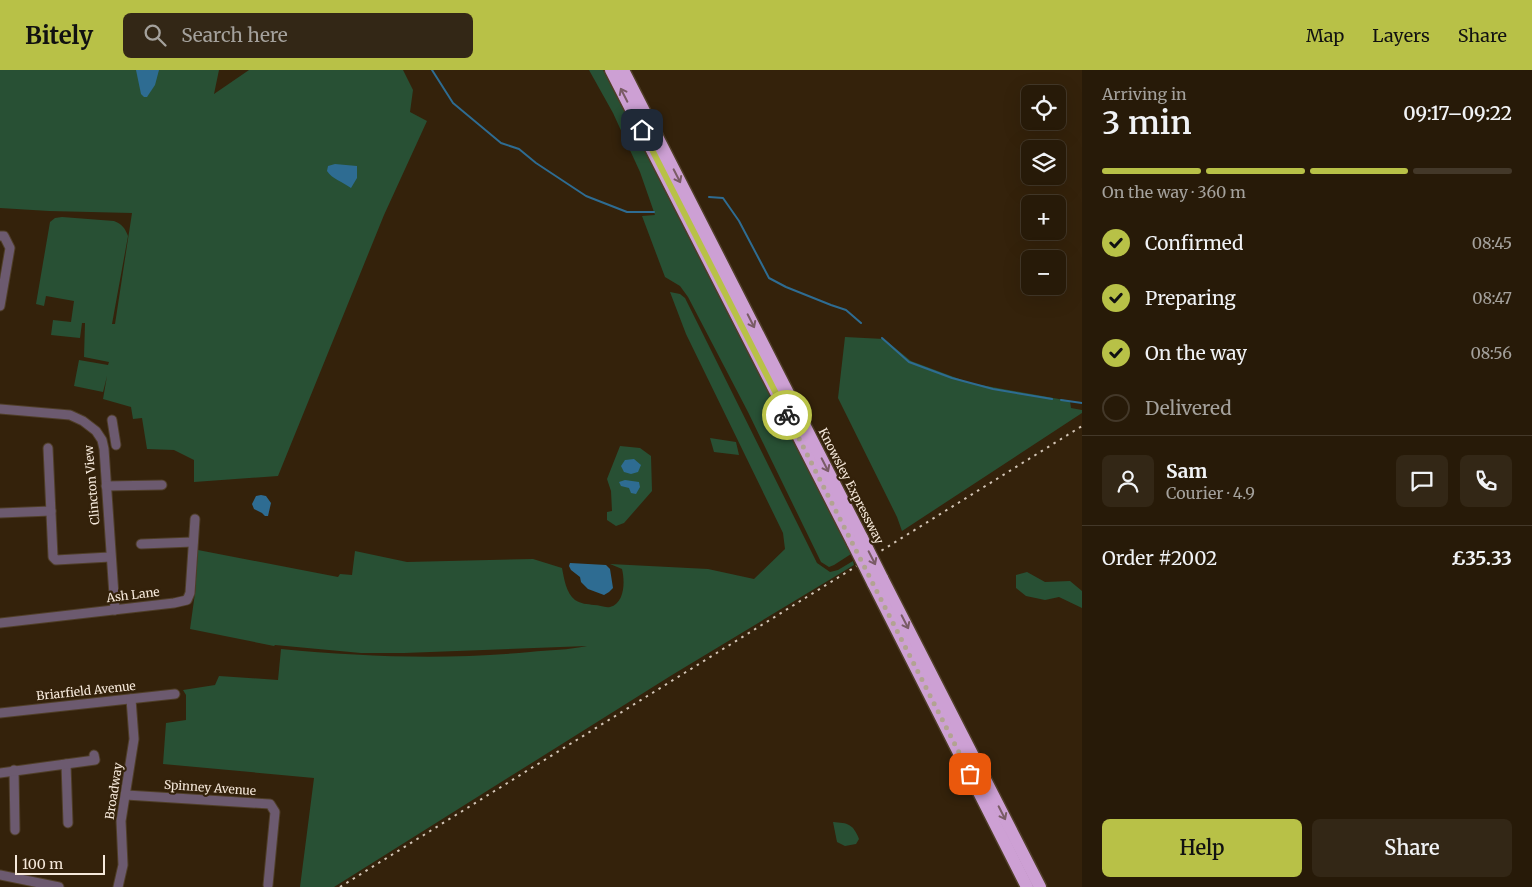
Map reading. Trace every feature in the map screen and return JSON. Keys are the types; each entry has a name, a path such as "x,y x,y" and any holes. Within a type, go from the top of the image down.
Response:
{"highway":[{"name":"Knowsley Expressway","path":"611,70 1040,887"},
{"name":"Knowsley Expressway","path":"624,70 857,540"},
{"name":"Knowsley Expressway","path":"878,581 1027,887"}],"street":[{"path":"0,236 4,236 10,248 0,306"},
{"name":"Clincton View","path":"0,409 70,415 83,421 96,431 102,440 115,610"},
{"path":"102,440 115,441 112,420"},
{"path":"48,448 53,557 56,560 110,558"},
{"path":"106,486 162,485"},
{"path":"0,513 50,511"},
{"name":"Ash Lane","path":"0,623 187,600 190,594 195,519"},
{"path":"141,544 193,542"},
{"name":"Briarfield Avenue","path":"0,713 175,694"},
{"name":"Broadway","path":"118,887 123,865 121,820 134,739 131,699"},
{"path":"0,773 94,760 94,755"},
{"path":"66,764 71,819"},
{"path":"12,826 14,770"},
{"name":"Spinney Avenue","path":"126,795 270,804 275,812 268,885"},
{"path":"0,875 60,887"}],"green space":[{"path":"0,70 219,70 214,94 249,70 403,70 413,90 410,112 427,121 384,215 278,476 194,482 194,460 174,450 147,449 142,418 133,419 131,407 103,399 107,376 103,392 74,386 79,360 108,365 109,362 84,357 85,323 82,323 80,338 51,335 53,320 71,322 74,301 46,296 44,306 36,304 50,222 55,218 62,217 114,221 119,223 124,229 128,236 112,324 115,324 132,213 0,208"},
{"path":"589,70 603,70 851,554 834,565 829,567 821,562 748,412 688,297 680,286 665,277 642,216 655,215 640,172 613,113"},
{"path":"670,292 680,294 685,298 817,563 830,572 838,570 853,561 854,565 672,675 334,887 300,887 314,778 163,764 166,723 186,720 186,695 183,690 215,685 219,676 278,680 281,649 374,656 437,657 499,654 587,646 361,653 274,646 190,629 198,550 338,577 340,574 352,575 355,551 407,562 533,559 562,568 567,589 575,600 584,604 606,607 615,605 623,591 624,579 622,569 610,564 708,569 754,579 785,549 783,533 686,334"},
{"path":"845,337 884,339 911,361 970,383 1070,401 1071,408 1082,410 1082,413 902,531 897,517 838,398"},
{"path":"710,438 736,442 739,455 714,452"},
{"path":"620,446 640,448 651,456 652,491 624,523 616,526 607,520 607,512 612,511 611,491 607,479"},
{"path":"1027,572 1045,582 1070,581 1082,591 1082,608 1059,597 1045,600 1026,596 1016,588 1016,575"},
{"path":"833,822 852,827 859,839 856,844 845,846 837,842"}],"water":[{"path":"136,70 159,70 155,85 147,97 141,94"},
{"path":"335,164 357,166 357,178 351,188 327,171 328,166"},
{"path":"634,459 641,465 638,472 631,474 624,472 621,466 625,460"},
{"path":"625,480 639,482 640,487 636,494 631,493 629,488 621,486 619,482"},
{"path":"256,496 266,496 271,503 268,516 254,509 252,504"},
{"path":"570,563 606,565 610,569 613,588 604,595 588,589 581,582 580,577 571,570"}],"waterway":[{"path":"432,70 453,103 501,143 519,149 536,163 586,196 627,212 654,212"},
{"path":"709,197 723,198 739,221 769,278 786,287 846,310 861,323"},
{"path":"882,338 909,362 952,378 993,389 1052,399"},
{"path":"1061,400 1082,403"}],"railway":[{"path":"340,887 1082,426"}],"way so far":[{"path":"787,415 970,774"}],"route":[{"path":"642,130 787,415"}]}
